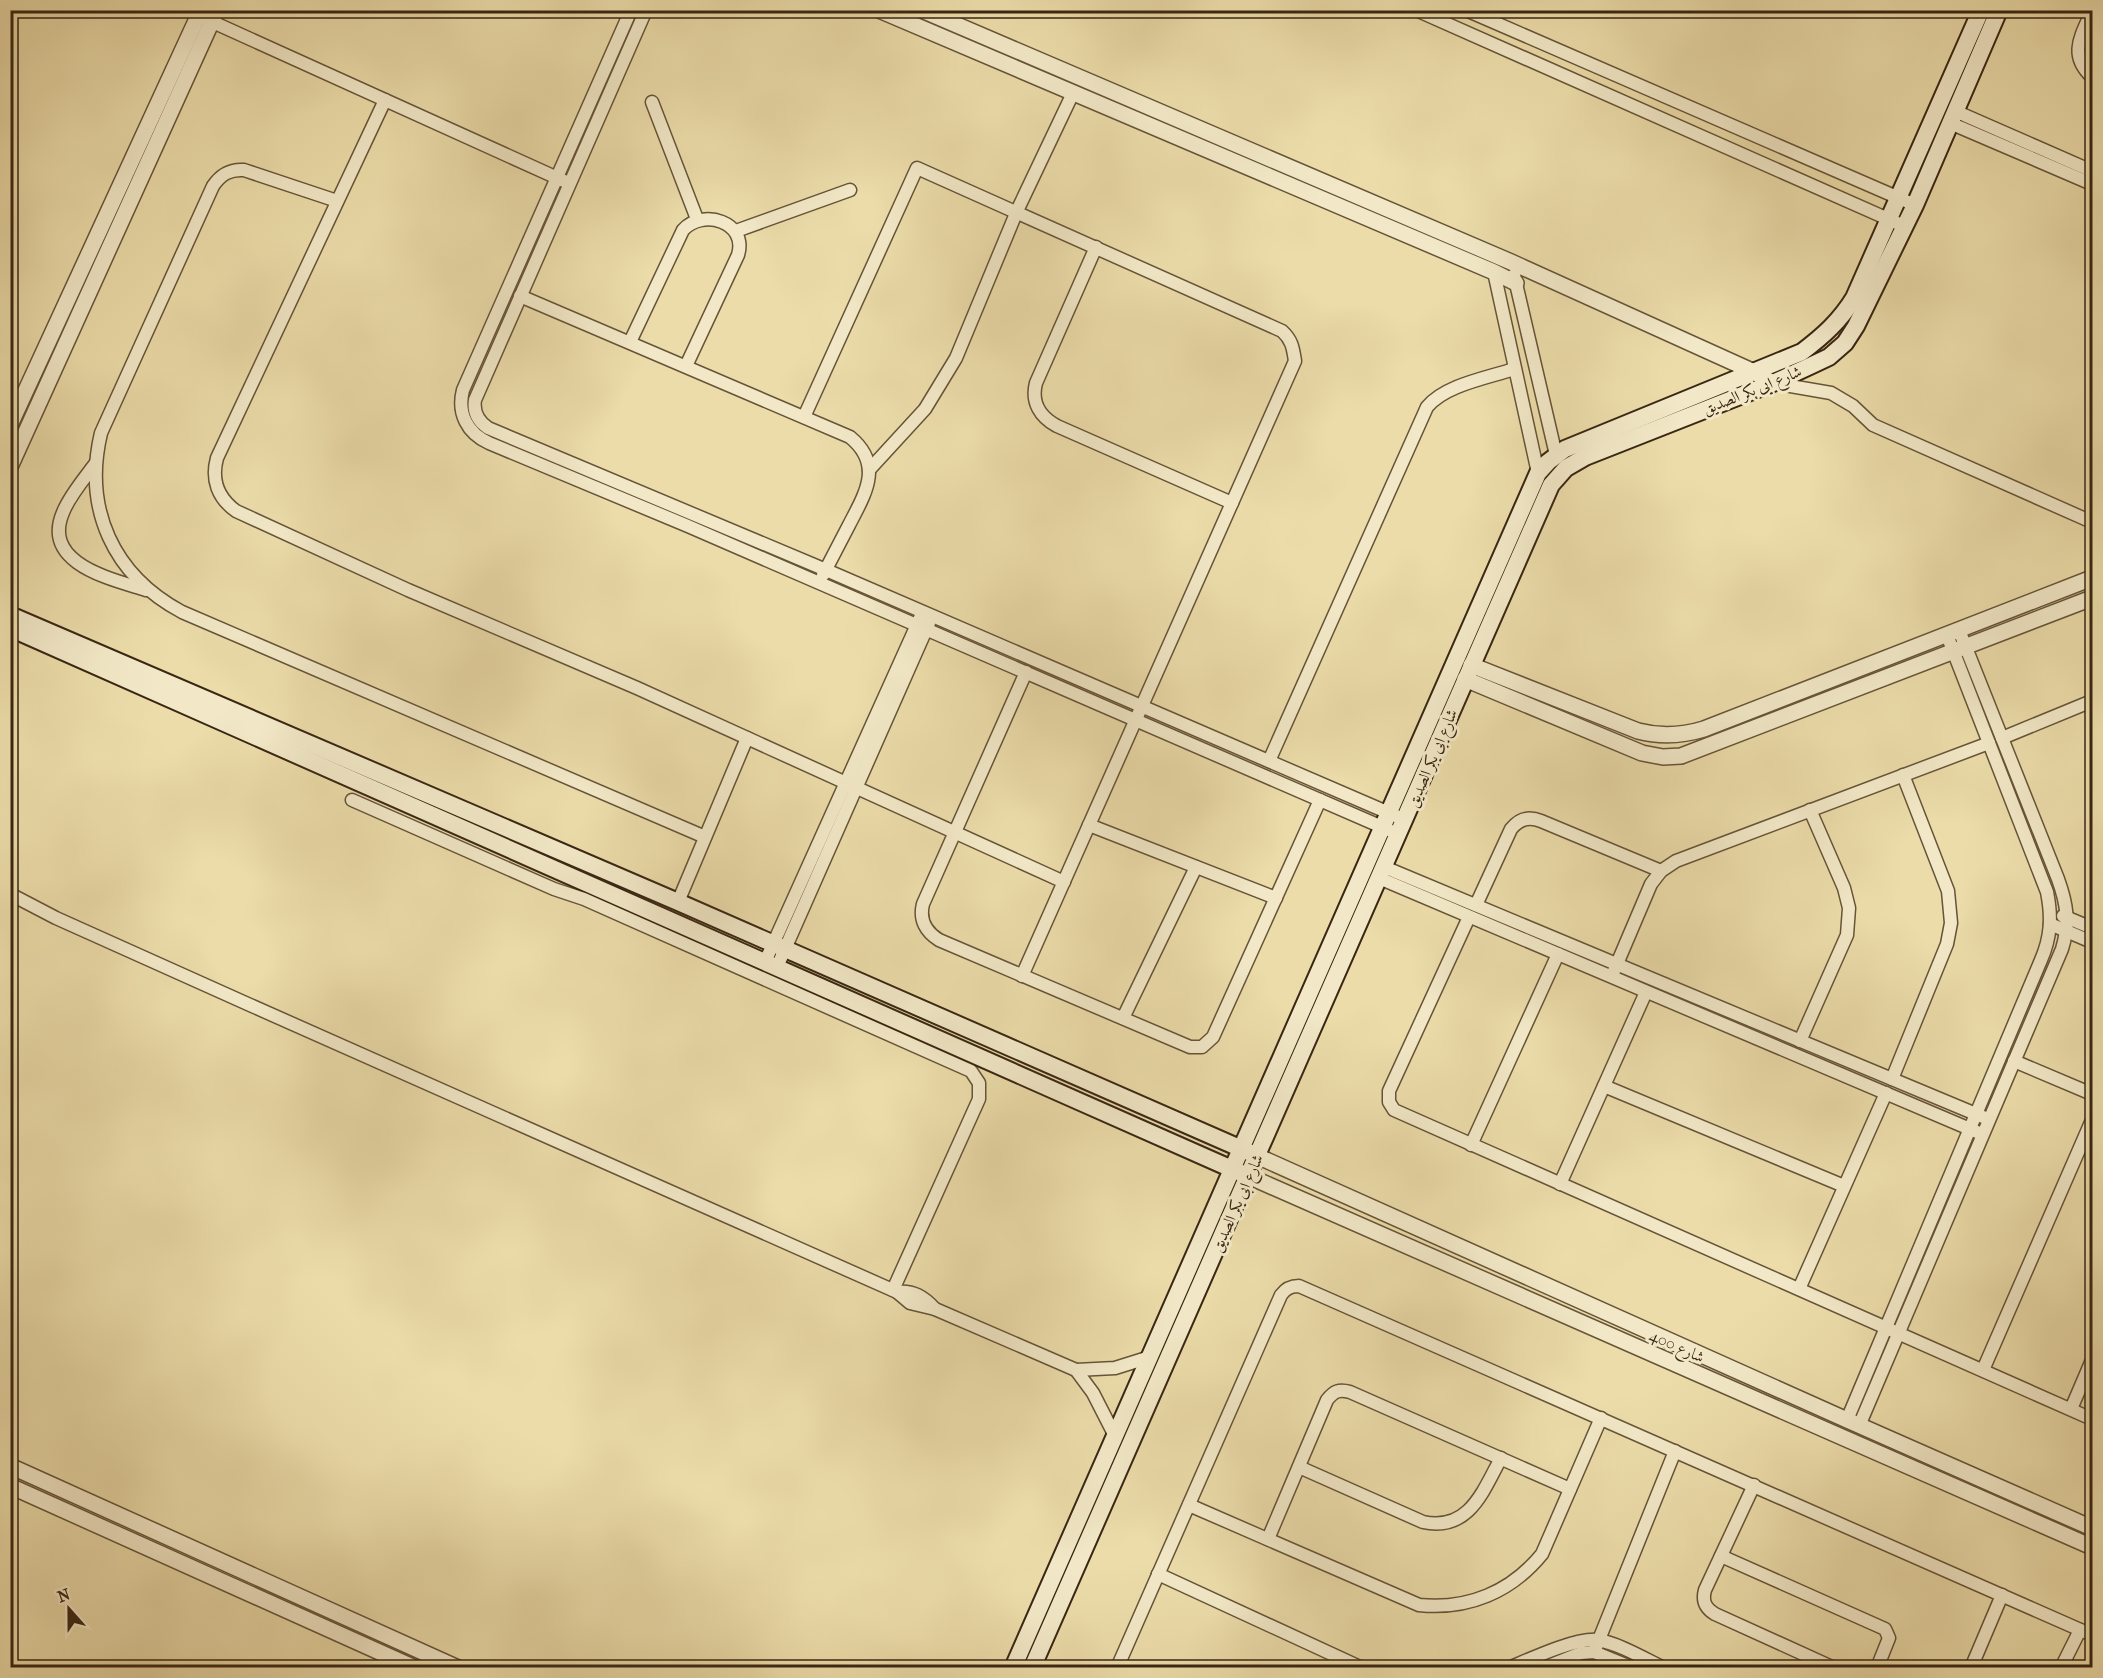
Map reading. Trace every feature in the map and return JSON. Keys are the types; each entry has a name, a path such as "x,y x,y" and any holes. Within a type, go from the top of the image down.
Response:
{"main road":[{"name":"شارع ابى بكر الصديق","path":"1032,1668 1551,485 1566,468 1585,457 1773,383 1829,357 1845,343 1856,326 1897,222 1898,197 1981,10"},
{"name":"شارع ابى بكر الصديق","path":"1013,1668 1538,474 1565,449 1802,351 1827,332 1844,314 1897,222 1915,205 1999,10"},
{"path":"10,615 46,638 771,965 1248,1176"},
{"path":"10,628 46,638 678,902 1257,1156"}],"street":[{"path":"631,10 463,390 461,404 466,423 482,440 819,582 1320,800 1385,820"},
{"path":"646,10 475,400 475,411 484,425 1269,761 1402,827"},
{"path":"879,10 1516,283"},
{"path":"922,10 1511,262 1752,371 1773,383 1831,393 1853,406 1873,425 2092,522"},
{"path":"1416,10 1897,222"},
{"path":"1466,10 1915,205"},
{"path":"2092,11 2078,46 2078,56 2083,68 2092,77"},
{"path":"207,15 385,100 569,183"},
{"path":"10,425 207,15"},
{"path":"10,467 207,15"},
{"path":"620,36 632,42"},
{"path":"869,470 925,409 956,358 1017,211 1073,93"},
{"path":"385,100 217,458 215,479 224,500 236,511 408,590 637,688 1064,882"},
{"path":"652,102 697,219"},
{"path":"1953,117 2092,171"},
{"path":"1953,117 2092,184"},
{"path":"804,417 917,168 1282,331 1290,338 1295,361 1022,976"},
{"path":"337,201 244,170 229,171 217,180 101,433 95,463 95,486 99,509 109,538 124,564 164,603 182,612 705,837"},
{"path":"736,231 850,190"},
{"path":"630,342 680,235 687,225 697,219 714,219 728,224 736,231 740,241 738,255 686,366"},
{"path":"1096,248 1036,383 1034,395 1037,406 1045,418 1057,426 1232,503"},
{"path":"1490,253 1538,474"},
{"path":"1511,262 1556,455"},
{"path":"520,296 850,437 865,455 869,470 866,492 819,582"},
{"path":"1269,761 1427,408 1436,398 1450,390 1514,369"},
{"path":"95,463 64,509 60,531 64,547 72,559 83,568 151,592"},
{"path":"1468,672 1638,731 1670,736 1704,729 2092,578"},
{"path":"1468,672 1642,753 1672,757 1690,753 2092,598"},
{"path":"771,965 928,614"},
{"path":"1853,1423 1899,1333 2062,949 2067,931 2067,908 2058,879 2002,738 1953,633"},
{"path":"1852,1443 1853,1423 1886,1328 2045,950 2050,924 2047,892 1989,743 1960,649"},
{"path":"1026,672 923,904 922,915 925,927 939,940 1190,1047 1198,1048 1206,1045 1213,1037 1320,800"},
{"path":"2002,738 2092,701"},
{"path":"678,902 747,738"},
{"path":"1612,977 1651,884 1661,871 1676,861 1989,743"},
{"path":"1892,1079 1947,944 1951,923 1951,902 1945,882 1903,775"},
{"path":"352,800 555,889 584,898 971,1071 979,1083 979,1099 895,1291"},
{"path":"1800,1041 1844,943 1849,918 1844,888 1810,810"},
{"path":"1476,905 1511,829 1518,822 1527,819 1541,821 1661,871"},
{"path":"1089,825 1276,898"},
{"path":"1123,1018 1196,867"},
{"path":"1382,872 1476,905 1989,1120"},
{"path":"1382,872 1469,916 1983,1135"},
{"path":"10,894 56,918 895,1291 910,1303 935,1309 1076,1370 1115,1368 1150,1357"},
{"path":"2050,910 2092,928"},
{"path":"1469,916 1388,1095 1391,1106 1398,1113 2092,1419"},
{"path":"2050,924 2092,942"},
{"path":"1471,1145 1558,954"},
{"path":"1560,1184 1646,992"},
{"path":"2014,1061 2092,1094"},
{"path":"1604,1086 1844,1186"},
{"path":"1799,1289 1886,1093"},
{"path":"1983,1370 2092,1120"},
{"name":"شارع 400","path":"1257,1156 2092,1528"},
{"name":"شارع 400","path":"1248,1176 1852,1443 2092,1546"},
{"path":"1118,1668 1281,1296 1286,1289 1292,1286 1306,1288 2092,1635"},
{"path":"2071,1409 2092,1360"},
{"path":"1076,1370 1093,1393 1115,1436"},
{"path":"1268,1539 1327,1400 1333,1393 1341,1390 1570,1489"},
{"path":"1189,1505 1419,1605 1459,1605 1497,1592 1529,1569 1542,1554 1601,1418"},
{"path":"1543,1668 1596,1646 1676,1451"},
{"path":"1299,1467 1423,1522 1444,1523 1462,1516 1477,1502 1501,1458"},
{"path":"10,1466 458,1668"},
{"path":"1754,1485 1704,1597 1705,1604 1709,1610 1834,1668"},
{"path":"10,1486 415,1668"},
{"path":"1721,1556 1885,1629 1889,1638 1877,1668"},
{"path":"1158,1574 1362,1668"},
{"path":"1971,1668 2002,1595"},
{"path":"2061,1668 2080,1629"},
{"path":"1509,1668 1577,1642 1664,1668"},
{"path":"1596,1646 1633,1668"}]}
